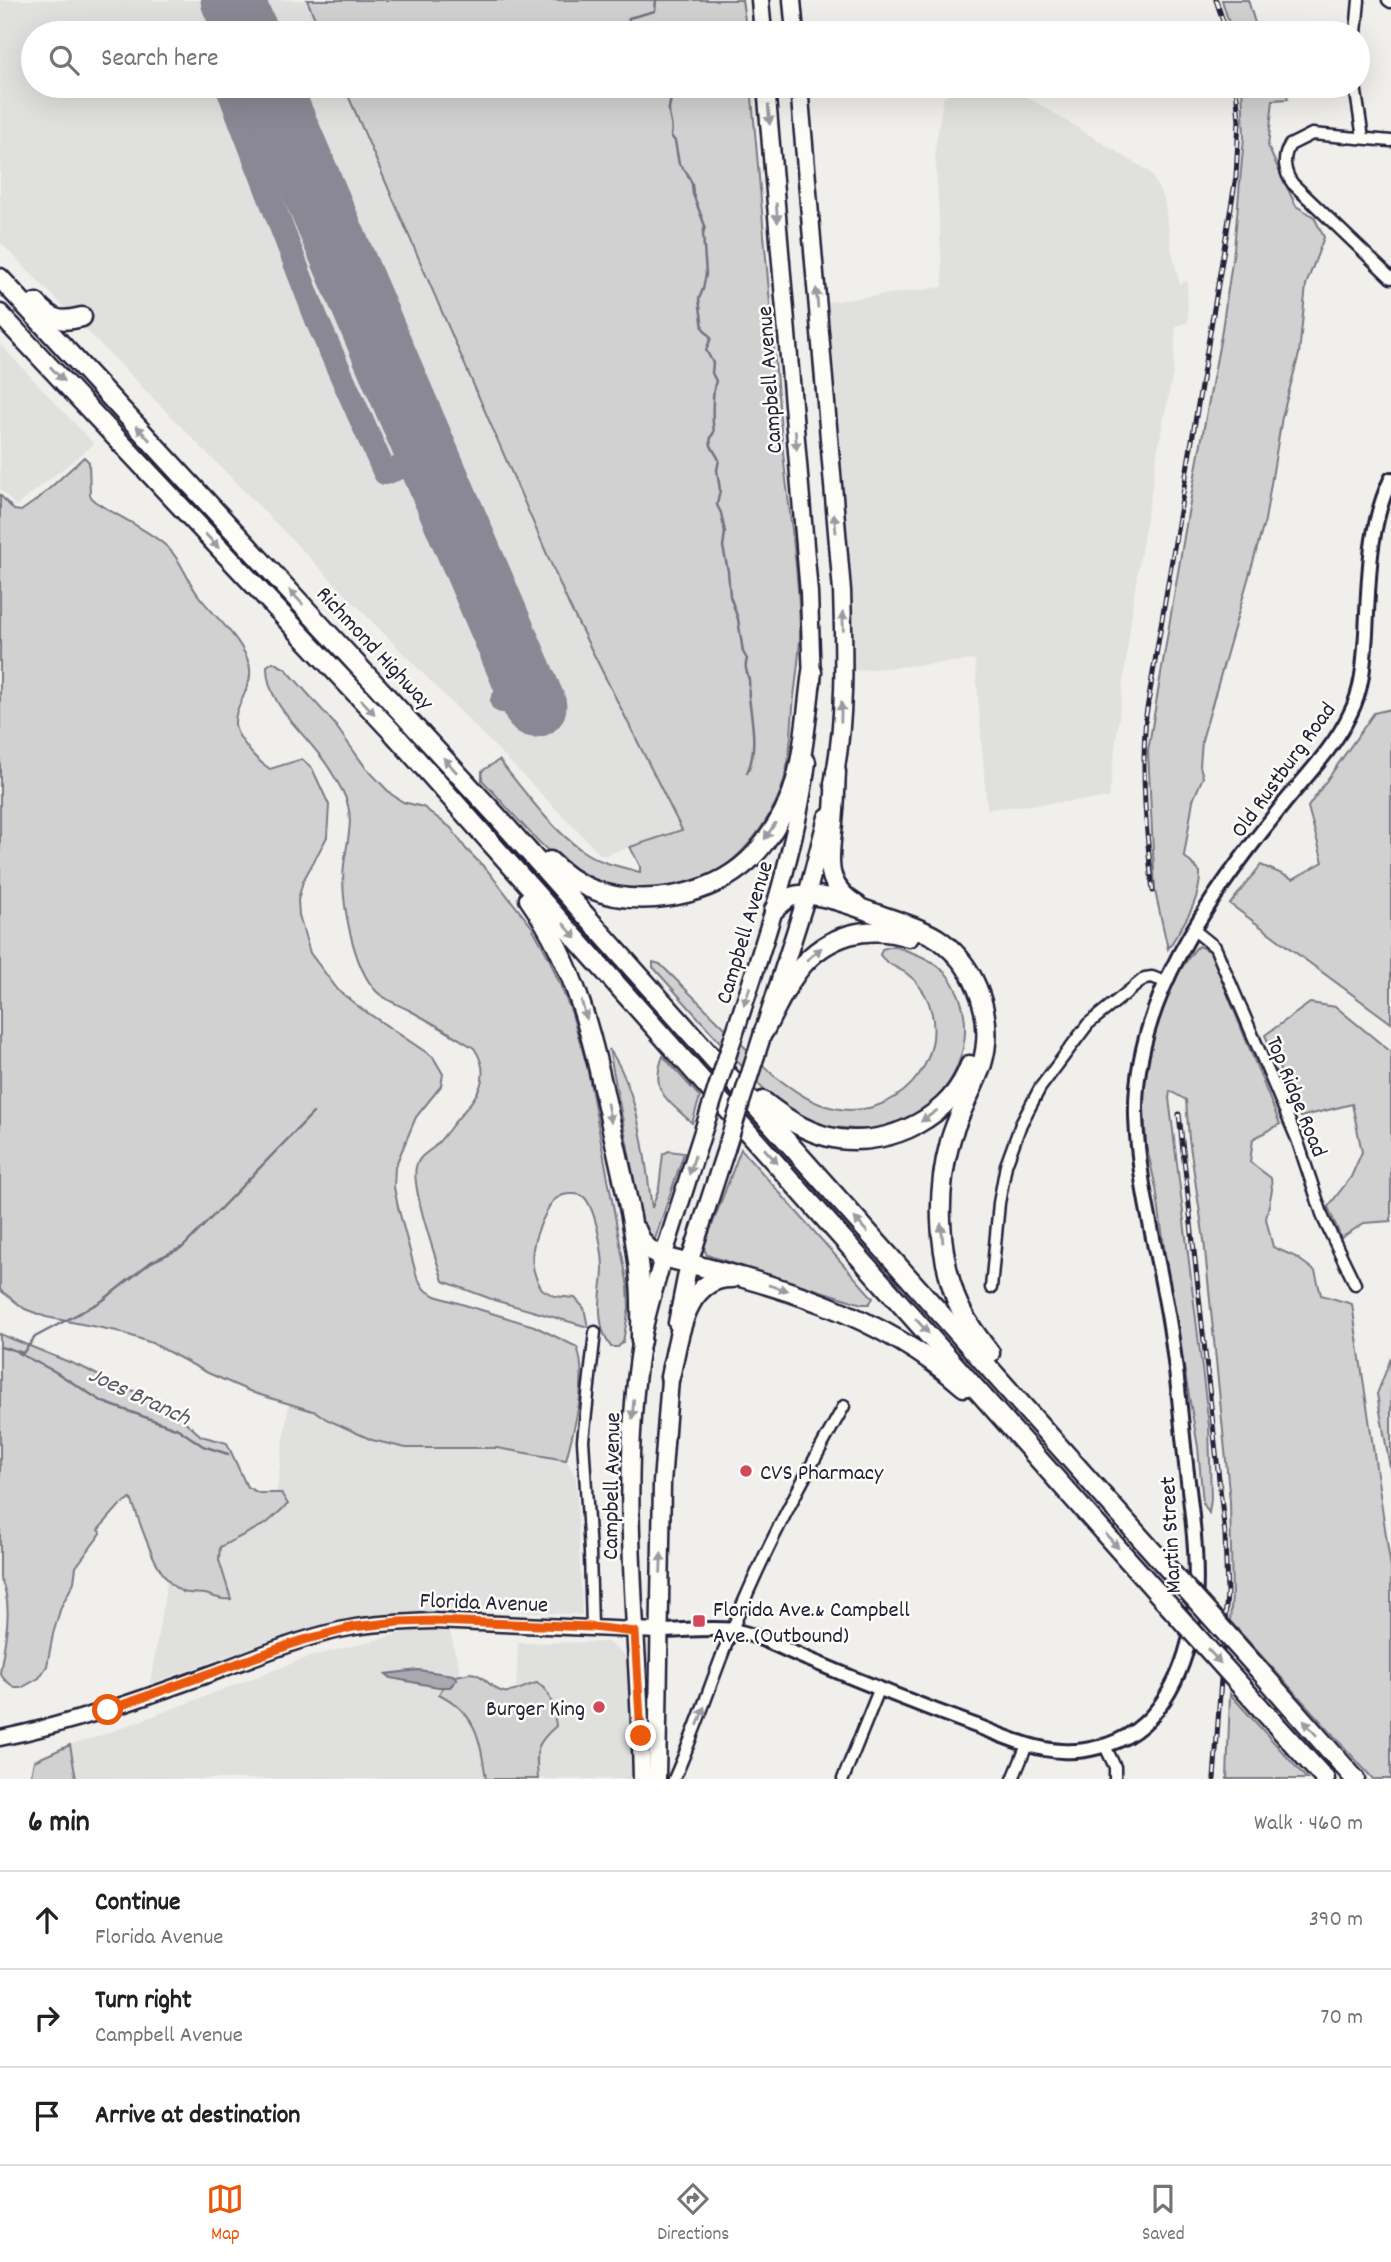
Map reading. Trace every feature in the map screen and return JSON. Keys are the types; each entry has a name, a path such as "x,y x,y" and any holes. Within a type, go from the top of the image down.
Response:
{"highway":[{"path":"0,264 51,316 65,321 82,317 75,331 73,345 87,373"},
{"name":"Richmond Highway","path":"0,278 496,815 710,1055"},
{"name":"Richmond Highway","path":"0,314 443,789"},
{"path":"496,815 526,837 567,877 611,895 661,897 713,883 741,867 761,846 792,793 812,672"},
{"path":"836,772 829,866 846,898 870,912"},
{"path":"443,789 543,920 582,1001 620,1166 640,1281 641,1341"},
{"path":"443,789 1325,1779"},
{"path":"774,910 790,897 807,895 870,912 918,929 941,940 965,966 977,985 985,1014 987,1043 981,1065 959,1113 943,1177 942,1239 946,1260 957,1300 971,1327 1070,1458"},
{"path":"710,1055 786,1120 814,1133 839,1139 868,1139 896,1133 924,1120 949,1100 970,1064 976,1027 972,1000 959,974 940,955 922,941 891,932 864,931 840,938 811,955 791,980 764,1031"},
{"path":"710,1055 1355,1779"},
{"path":"620,1166 638,1234 643,1244 652,1252 811,1298 875,1325 919,1351 963,1385 1066,1490"},
{"path":"670,1377 691,1299 705,1285 718,1278 746,1278"}],"main road":[{"path":"760,0 761,21"},
{"path":"792,0 794,21"},
{"name":"Campbell Avenue","path":"642,1779 629,1479 634,1393 641,1341 663,1257 791,852 809,743 812,672 809,593 767,98"},
{"path":"657,1779 662,1483 676,1325 689,1263 807,895 836,772 841,730 842,591 800,98"},
{"name":"Florida Avenue","path":"0,1738 108,1710 300,1641 353,1627 435,1621 658,1631"}],"street":[{"path":"1357,21 1359,0"},
{"path":"1357,98 1363,138"},
{"path":"1391,141 1325,134 1302,137 1286,150 1286,174 1293,184 1391,278"},
{"name":"Old Rustburg Road","path":"1165,982 1245,853 1338,736 1351,713 1359,694 1363,671 1373,536 1382,499 1391,479"},
{"name":"Top Ridge Road","path":"1195,930 1216,947 1297,1139 1324,1220 1355,1284"},
{"path":"991,1288 994,1240 1006,1165 1021,1124 1040,1088 1088,1024 1145,978 1152,976 1165,982"},
{"name":"Martin Street","path":"731,1630 764,1640 878,1690 1027,1745 1064,1752 1105,1746 1141,1726 1166,1699 1176,1682 1187,1650 1194,1616 1195,1541 1170,1326 1138,1156 1136,1110 1142,1048 1165,982"},
{"path":"592,1627 583,1440 595,1332"},
{"path":"674,1779 697,1727 731,1630 775,1532 845,1406"},
{"name":"Florida Avenue","path":"658,1631 731,1630"},
{"path":"843,1779 878,1690"},
{"path":"1013,1779 1027,1745"},
{"path":"1105,1746 1115,1767 1115,1779"}],"shaded area":[{"path":"0,0 307,0 316,21 21,21 21,98 349,98 569,605 683,830 602,856 0,242"},
{"path":"307,0 742,0 745,21 316,21"},
{"path":"1222,0 1248,0 1254,21 1228,21"},
{"path":"349,98 752,98 800,632 790,749 781,790 755,836 729,863 715,873 699,881 669,887 618,887 592,880 568,868 542,845 482,780 482,771 499,760 538,809 584,852 611,864 640,872 640,866 630,847 682,830 569,605"},
{"path":"1029,98 1150,172 1164,199 1180,284 1187,280 1188,322 1176,326 1173,373 1134,595 1109,798 987,809 975,660 853,671 852,611 828,302 943,287 935,150 943,99"},
{"path":"1242,98 1288,98 1273,100 1268,147 1296,206 1314,217 1324,237 1306,285 1299,354 1282,417 1265,520 1202,740 1200,766 1203,777 1193,800 1184,856 1200,872 1198,892 1190,912 1168,949 1155,891 1148,751 1221,336 1234,249 1244,137"},
{"path":"0,344 94,444 16,506 0,489"},
{"path":"84,457 89,462 90,495 94,501 166,546 176,557 198,595 242,649 250,668 250,677 235,721 237,733 247,747 270,769 302,759 312,768 329,805 327,837 303,881 298,900 299,915 310,953 338,990 433,1057 443,1074 441,1086 416,1117 395,1167 394,1187 398,1207 417,1277 424,1289 435,1296 534,1326 577,1347 581,1388 566,1460 497,1448 406,1448 372,1440 316,1412 254,1393 208,1373 152,1343 117,1331 46,1317 25,1309 0,1290 0,495 14,510 21,511"},
{"path":"273,662 286,669 333,722 366,768 391,794 403,802 423,807 451,828 532,927 549,958 571,1011 587,1066 628,1286 629,1308 623,1342 618,1347 611,1347 602,1326 600,1307 603,1269 600,1242 592,1211 581,1195 565,1195 552,1203 535,1239 532,1259 533,1269 542,1289 554,1296 575,1298 584,1308 588,1327 494,1300 443,1281 420,1206 416,1167 421,1158 469,1106 479,1088 483,1069 474,1048 377,992 361,967 350,932 344,896 344,865 350,819 347,801 324,761 277,702 268,679 267,666"},
{"path":"1391,709 1391,1023 1230,904 1261,865 1293,879 1323,862 1308,807 1374,713"},
{"path":"893,946 930,961 948,976 959,994 965,1034 954,1074 943,1091 928,1106 904,1122 870,1129 820,1125 788,1110 752,1078 653,967 653,962 660,964 787,1086 826,1106 856,1110 878,1106 912,1083 924,1066 932,1047 933,1025 925,995 910,976 889,964 880,955 882,949"},
{"path":"1198,946 1210,951 1280,1124 1253,1139 1250,1162 1271,1178 1272,1190 1266,1219 1273,1247 1296,1257 1315,1271 1321,1295 1352,1304 1391,1569 1391,1779 1373,1779 1230,1621 1230,1501 1204,1240 1186,1100 1170,1091 1209,1426 1209,1513 1203,1503 1198,1447 1169,1282 1156,1188 1146,1144 1143,1090 1152,1042 1172,979"},
{"path":"1310,1003 1336,1007 1391,1052 1391,1221 1364,1223 1341,1238 1328,1207 1351,1177 1362,1152 1352,1104 1300,1117 1265,1035"},
{"path":"609,1049 634,1104 652,1208 659,1188 663,1154 669,1151 684,1153 654,1242 644,1232"},
{"path":"663,1056 700,1097 692,1123 663,1094 658,1078"},
{"path":"741,1149 873,1298 869,1304 707,1255 705,1244"},
{"path":"0,1334 86,1369 118,1386 153,1397 170,1408 201,1436 227,1443 247,1487 259,1493 281,1493 288,1504 267,1523 220,1547 219,1560 231,1599 183,1592 173,1586 157,1564 131,1499 120,1505 98,1530 101,1533 76,1567 74,1582 61,1607 53,1634 47,1666 39,1678 21,1688 15,1688 0,1673 8,1612 0,1578"},
{"path":"1391,1358 1391,1473 1377,1394"},
{"path":"289,1403 316,1412 372,1440 406,1448 497,1448 566,1460 576,1477 582,1615 475,1608 382,1614 280,1637 150,1684 167,1581 184,1592 226,1600 231,1598 219,1560 220,1547 267,1523 281,1493 276,1493"},
{"path":"418,1629 450,1632 461,1675 456,1676 457,1679 450,1687 439,1694 461,1706 468,1716 481,1747 486,1779 76,1779 70,1745 309,1657"},
{"path":"607,1642 629,1658 633,1779 538,1779 536,1754 540,1741 556,1726 516,1692 518,1643"},
{"path":"418,1670 453,1675 457,1679 450,1687 438,1687 391,1678 386,1674"},
{"path":"470,1673 479,1676 499,1691 512,1692 537,1683 546,1691 556,1726 538,1749 538,1779 486,1779 479,1740 469,1719 462,1710 439,1694 443,1687 450,1687 457,1679 456,1676"},
{"path":"1230,1694 1307,1779 1227,1779"},
{"path":"70,1745 76,1779 30,1779 34,1761"}],"waterway":[{"path":"629,21 629,18 655,11 656,0"},
{"path":"672,98 669,108 671,136 675,141 679,164 692,184 705,226 703,234 706,274 699,299 703,328 711,338 706,350 713,363 712,373 716,381 714,432 710,440 719,460 717,470 720,490 717,505 725,532 723,547 730,596 747,659 753,726 752,755 747,773"},
{"path":"7,1348 23,1353 35,1337 102,1301 151,1262 183,1247 313,1113"},
{"name":"Joes Branch","path":"0,1347 8,1349"},
{"name":"Joes Branch","path":"18,1353 54,1371 103,1402 178,1429 203,1446 228,1454"}],"taxiway":[{"path":"232,98 319,325 385,473 428,457"},
{"path":"502,701 528,691"}],"runway":[{"path":"232,0 242,21"},
{"path":"274,98 535,706"}],"railway":[{"path":"1216,0 1223,21"},
{"path":"1153,891 1145,803 1146,715 1236,177 1239,120 1237,98"},
{"path":"1179,1114 1225,1534 1227,1593 1214,1779"}],"place":[{"name":"CVS Pharmacy","path":"746,1471"},
{"name":"Florida Ave.& Campbell Ave. (Outbound)","path":"699,1621"},
{"name":"Burger King","path":"599,1707"}],"route":[{"path":"108,1710 300,1641 353,1627 435,1621 592,1627 635,1632 641,1736"}]}
